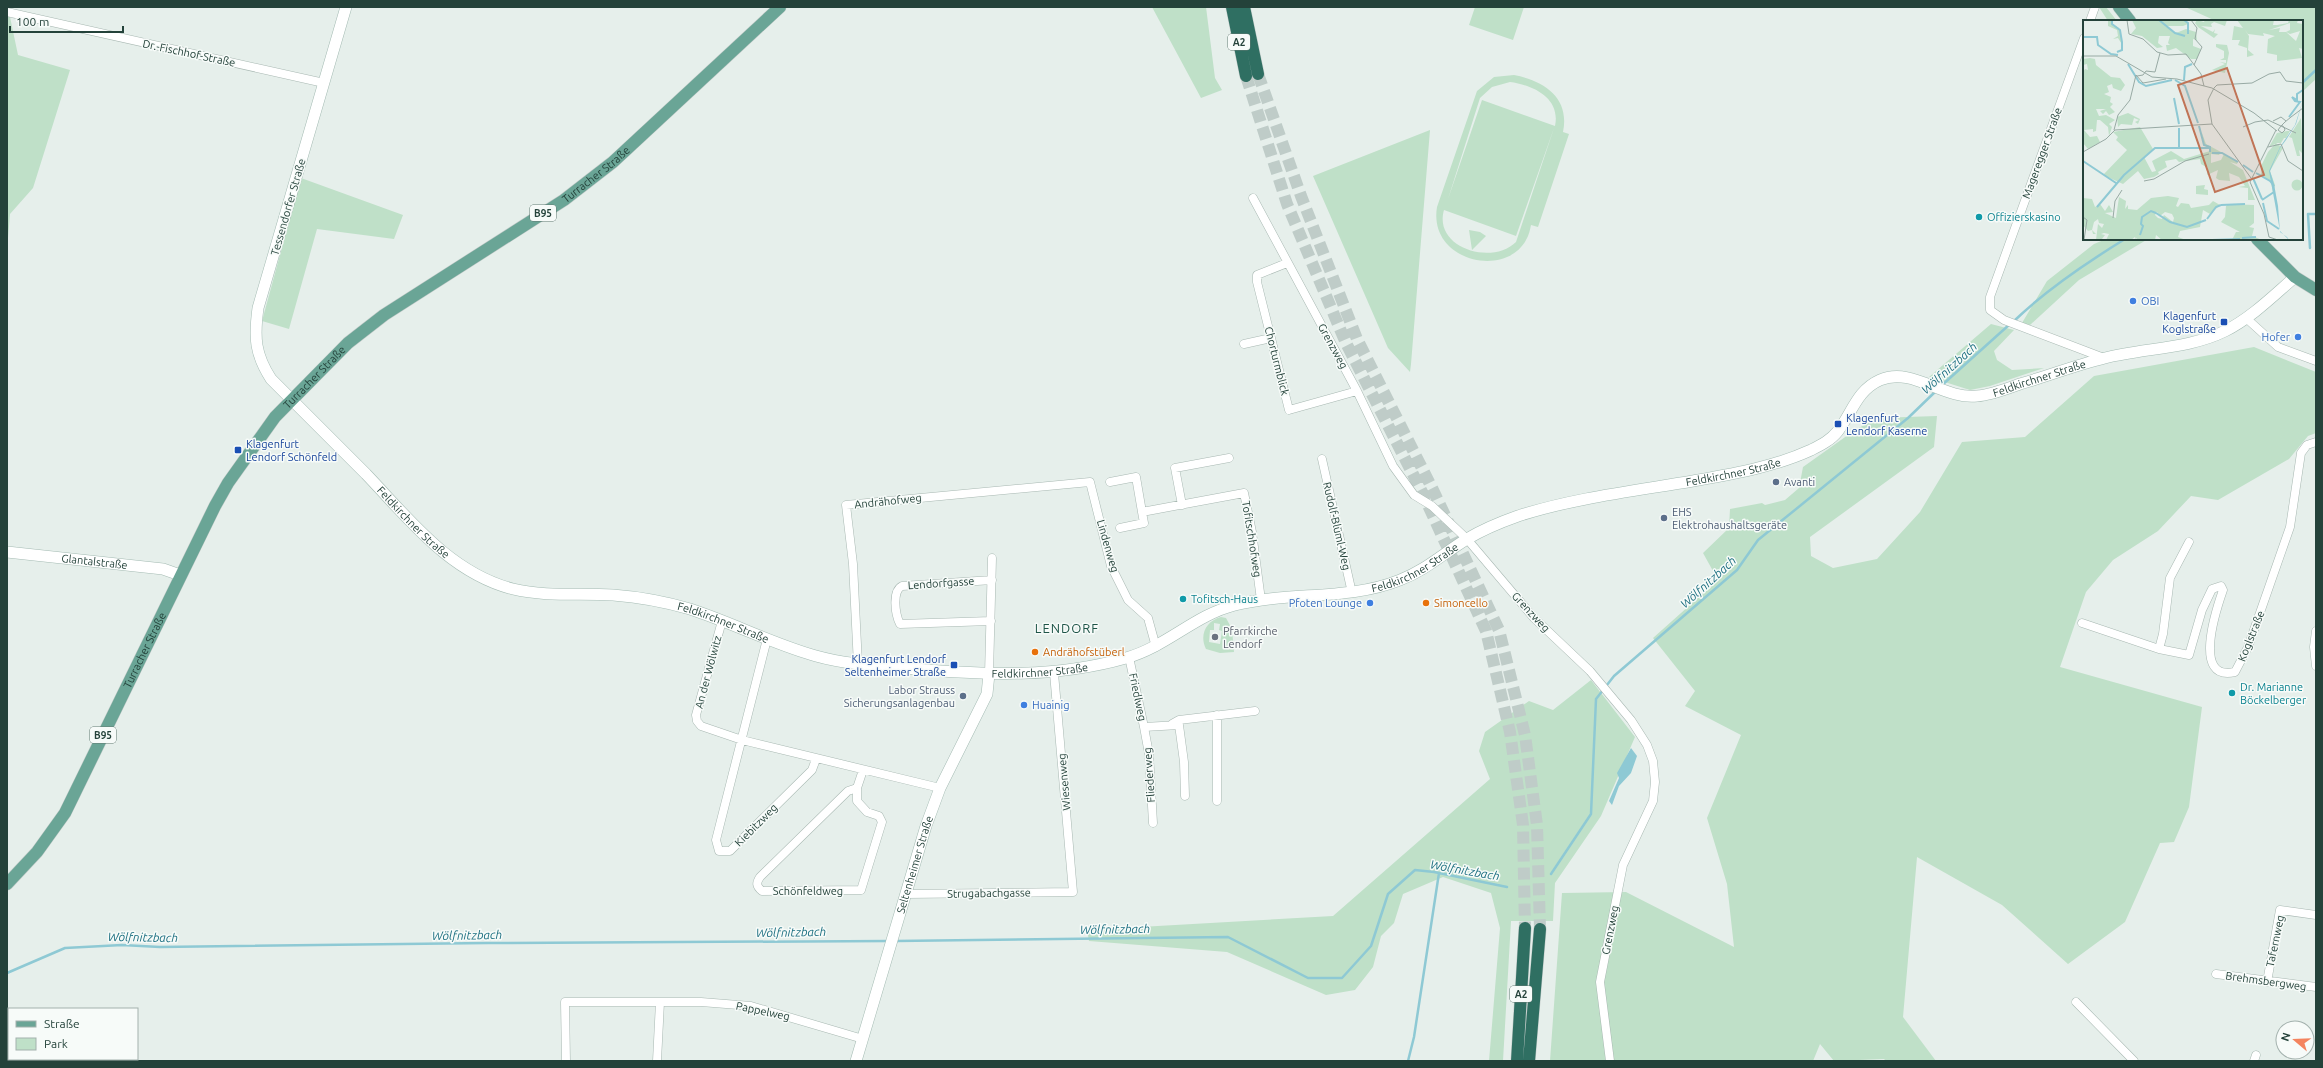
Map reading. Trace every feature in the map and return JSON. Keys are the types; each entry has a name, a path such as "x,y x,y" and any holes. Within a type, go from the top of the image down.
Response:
{"highway":[{"name":"A2","path":"1232,7 1252,75 1244,7"},
{"name":"A2","path":"1516,1061 1525,928"},
{"name":"A2","path":"1529,1061 1540,929"}],"main road":[{"name":"Turracher Straße","path":"7,884 37,852 65,813 180,575 228,483 291,399 348,342 384,315 564,200 613,162 780,7"},
{"path":"2119,7 2129,20"},
{"path":"2258,240 2295,276 2316,290"}],"street":[{"name":"Tessendorfer Straße","path":"291,399 271,379 261,364 256,346 255,330 258,308 346,7"},
{"path":"2090,20 2095,7"},
{"name":"Dr.-Fischhof-Straße","path":"7,12 324,83"},
{"name":"Mageregger Straße","path":"2083,41 1990,297 1990,310 2004,320 2104,358"},
{"name":"Grenzweg","path":"1253,198 1357,391 1393,466 1414,495 1432,506 1467,539 1534,618 1600,681 1608,693 1631,720 1647,745 1654,761 1655,782 1649,812 1623,865 1600,982 1610,1061"},
{"name":"Chorturmblick","path":"1287,263 1257,275 1257,282 1289,410 1357,391"},
{"name":"Feldkirchner Straße","path":"291,399 429,540 464,568 484,579 529,592 617,595 652,600 690,609 815,656 858,665 989,674 1054,673 1129,657 1156,647 1204,617 1221,609 1261,600 1352,592 1381,586 1421,571 1467,539 1507,520 1569,502 1725,475 1786,460 1819,446 1830,439 1841,428 1857,400 1866,388 1879,380 1892,377 1921,382 1965,396 1983,395 2104,358 2212,337 2246,318 2295,276"},
{"path":"2246,318 2278,347 2316,360"},
{"path":"1244,344 1271,338"},
{"name":"Koglstraße","path":"2082,623 2159,648 2189,655 2202,610 2212,589 2221,586 2223,590 2211,636 2211,658 2213,666 2219,672 2225,675 2235,672 2248,647 2290,527 2301,453 2308,445 2316,442"},
{"path":"1182,505 1175,468 1229,458"},
{"name":"Rudolf-Blüml-Weg","path":"1322,459 1352,592"},
{"path":"1110,482 1136,477 1144,524 1120,528"},
{"name":"Lindenweg","path":"1090,482 1111,566 1128,600 1148,618 1156,647"},
{"name":"Andrähofweg","path":"858,665 853,564 846,506 1090,482"},
{"name":"Tofitschhofweg","path":"1142,512 1244,493 1252,532 1261,600"},
{"path":"2159,648 2163,634 2170,578 2189,542"},
{"name":"Glantalstraße","path":"7,552 163,569 180,575"},
{"path":"989,674 992,558"},
{"name":"Lendorfgasse","path":"991,621 900,624 897,619 896,595 897,590 902,586 992,580"},
{"name":"An der Wölwitz","path":"722,621 698,708 697,721 701,726 742,740"},
{"path":"2316,631 2314,647 2316,666"},
{"path":"767,639 742,740 940,788"},
{"name":"Friedlweg","path":"1129,657 1144,727 1170,725 1179,720 1255,711"},
{"name":"Wiesenweg","path":"1054,673 1073,892"},
{"name":"Seltenheimer Straße","path":"856,1061 926,826 940,788 987,694 989,674"},
{"path":"1217,715 1217,800"},
{"path":"1170,725 1179,725 1184,762 1185,796"},
{"name":"Fliederweg","path":"1144,727 1149,754 1153,824"},
{"name":"Kiebitzweg","path":"742,740 716,840 719,851 730,851 812,770 816,758"},
{"path":"857,788 863,770"},
{"name":"Schönfeldweg","path":"857,788 857,801 867,812 879,816 882,822 861,890 762,891 757,887 756,882 760,877 848,791 857,788"},
{"name":"Strugabachgasse","path":"906,894 1073,892"},
{"name":"Tafernweg","path":"2267,982 2280,910 2316,915"},
{"name":"Brehmsbergweg","path":"2216,974 2267,982 2316,987"},
{"name":"Pappelweg","path":"566,1061 565,1002 701,1002 751,1006 863,1039"},
{"path":"657,1061 660,1002"},
{"path":"2076,1002 2134,1061"}],"green space":[{"path":"1152,7 1206,7 1215,78 1222,90 1201,98"},
{"path":"1475,7 1524,7 1513,40 1469,25"},
{"path":"2099,7 2106,7 2116,20 2107,20"},
{"path":"2185,7 2316,7 2316,79 2303,91 2303,20 2214,20"},
{"path":"7,16 10,17 18,55 70,70 33,188 10,214 7,250"},
{"path":"1514,75 1536,82 1553,93 1563,110 1563,132 1569,134 1538,227 1531,225 1526,240 1516,252 1502,259 1486,261 1470,258 1456,251 1444,240 1437,226 1437,207 1477,91 1494,77","holes":["1510,82 1528,86 1543,95 1554,108 1556,116 1555,126 1482,100 1448,199 1480,98 1492,87","1554,128 1516,242 1506,249 1493,252 1480,252 1467,249 1456,243 1447,234 1443,223 1444,210 1516,236"]},
{"path":"1430,130 1410,372 1388,348 1313,176"},
{"path":"301,178 403,215 394,239 317,229 289,329 262,321"},
{"path":"1469,230 1480,232 1486,236 1472,250"},
{"path":"2104,240 2146,240 2079,280 2030,325 2022,323 2047,281 2094,244"},
{"path":"1991,324 2014,330 1994,351 1997,360 2012,370 2044,368 1990,386 1970,390 1929,377"},
{"path":"2254,347 2316,372 2316,433 2308,436 2289,459 2218,500 2191,496 2158,531 2113,560 2086,592 2060,667 2202,707 2189,807 2174,842 2160,843 2125,922 2068,964 2002,905 1917,857 1903,1017 1936,1061 1886,1061 1884,1059 1834,1061 1820,1044 1813,1061 1550,1061 1562,893 1626,892 1734,947 1727,884 1707,818 1741,735 1685,706 1695,691 1653,638 1718,580 1703,553 1729,528 1730,509 1762,503 1765,505 1785,500 1799,488 1803,467 1855,430 1877,418 1937,416 1934,447 1810,537 1811,556 1833,568 1877,559 1920,512 1962,442 2025,437 2094,376"},
{"path":"1221,617 1226,618 1232,629 1234,652 1220,653 1206,649 1203,639 1205,629 1216,619","holes":["1214,623 1220,624 1219,630 1222,631 1220,644 1209,642 1210,630 1214,630"]},
{"path":"1591,680 1635,737 1601,816 1555,883 1553,921 1511,921 1503,1061 1489,1061 1500,928 1491,893 1443,877 1403,894 1394,923 1381,936 1373,967 1355,990 1326,995 1227,952 1089,941 1087,930 1333,916 1490,779 1479,751 1485,732 1529,701 1553,710"}],"water":[{"path":"1631,748 1637,756 1631,773 1619,786 1612,805 1609,801 1619,778 1617,773"}],"waterway":[{"name":"Wölfnitzbach","path":"2303,82 2316,70"},
{"path":"2310,248 2308,214 2316,214"},
{"name":"Wölfnitzbach","path":"2014,321 2067,277 2123,240"},
{"name":"Wölfnitzbach","path":"1941,386 2010,324"},
{"name":"Wölfnitzbach","path":"1551,874 1591,814 1596,699 1614,676 1737,570 1758,540 1908,418 1936,391"},
{"name":"Wölfnitzbach","path":"896,941 1228,937 1308,978 1342,978 1371,946 1388,894 1415,870 1434,872 1507,887"},
{"path":"1408,1061 1414,1037 1439,873"},
{"name":"Wölfnitzbach","path":"7,973 65,948 122,945 160,947 488,943 889,941"}],"tunnel":[{"path":"1258,74 1301,196 1357,339 1433,490 1499,630 1525,735 1537,825 1540,929"},
{"path":"1246,76 1287,204 1346,343 1422,492 1486,631 1510,732 1523,825 1525,928"}],"place":[{"name":"Offizierskasino","path":"1979,217"},
{"name":"OBI","path":"2133,301"},
{"name":"Klagenfurt Koglstraße","path":"2224,322"},
{"name":"Hofer","path":"2298,337"},
{"name":"Klagenfurt Lendorf Kaserne","path":"1838,424"},
{"name":"Klagenfurt Lendorf Schönfeld","path":"238,450"},
{"name":"Avanti","path":"1776,482"},
{"name":"EHS Elektrohaushaltsgeräte","path":"1664,518"},
{"name":"Tofitsch-Haus","path":"1183,599"},
{"name":"Pfoten Lounge","path":"1370,603"},
{"name":"Simoncello","path":"1426,603"},
{"name":"Pfarrkirche Lendorf","path":"1215,637"},
{"name":"Andrähofstüberl","path":"1035,652"},
{"name":"Klagenfurt Lendorf Seltenheimer Straße","path":"954,665"},
{"name":"Dr. Marianne Böckelberger","path":"2232,693"},
{"name":"Labor Strauss Sicherungsanlagenbau","path":"963,696"},
{"name":"Huainig","path":"1024,705"}],"district":[{"name":"LENDORF","path":"1067,628"}]}
